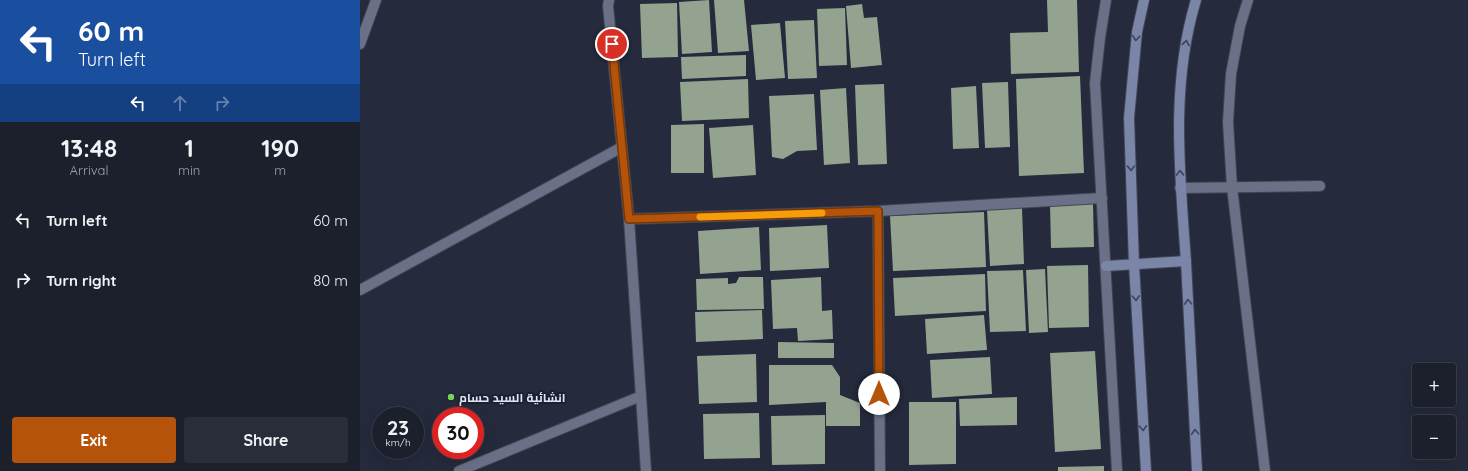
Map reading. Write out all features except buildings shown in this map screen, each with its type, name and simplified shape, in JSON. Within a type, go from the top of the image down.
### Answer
[{"type":"main road","points":[[1144,0],[1137,32],[1129,118],[1134,264],[1146,471]]},
{"type":"main road","points":[[1196,0],[1186,42],[1178,115],[1180,188],[1186,262],[1197,471]]},
{"type":"main road","points":[[1106,266],[1186,262]]},
{"type":"street","points":[[360,44],[376,0]]},
{"type":"street","points":[[609,0],[608,6],[629,219],[646,471]]},
{"type":"street","points":[[1106,0],[1095,83],[1117,471]]},
{"type":"street","points":[[1248,0],[1240,26],[1231,74],[1228,122],[1232,187],[1265,471]]},
{"type":"street","points":[[360,290],[622,147]]},
{"type":"street","points":[[1180,188],[1320,186]]},
{"type":"street","points":[[629,219],[878,211],[1102,198]]},
{"type":"street","points":[[878,211],[880,471]]},
{"type":"street","points":[[459,471],[641,396]]},
{"type":"slow traffic","points":[[700,217],[822,213]]},
{"type":"place","name":"انشائية السيد حسام","points":[[451,397]]},
{"type":"route","points":[[612,44],[629,219],[878,211],[879,394]]}]
